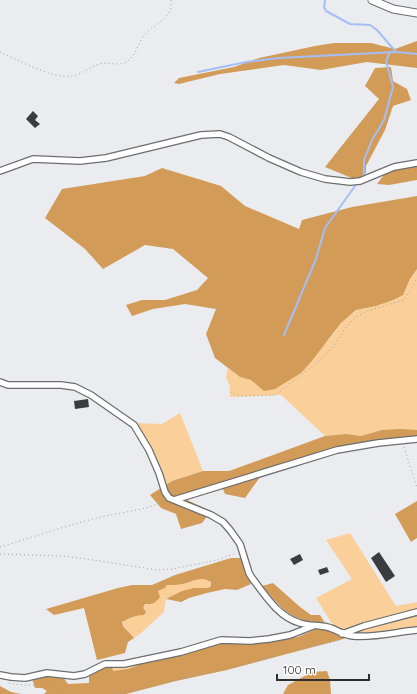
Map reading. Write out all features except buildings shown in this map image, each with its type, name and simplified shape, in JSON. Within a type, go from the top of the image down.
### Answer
[{"type":"street","points":[[372,0],[393,9],[417,13]]},
{"type":"street","points":[[0,171],[33,159],[80,161],[106,158],[201,135],[213,134],[220,134],[229,137],[269,158],[301,172],[331,180],[350,182],[360,181],[394,167],[417,163]]},
{"type":"street","points":[[0,382],[8,385],[61,385],[76,387],[134,425],[149,450],[165,492],[171,499],[199,510],[222,522],[236,537],[240,544],[252,578],[278,610],[291,620],[302,624],[330,627],[342,634],[353,636],[371,636],[417,630]]},
{"type":"street","points":[[171,499],[337,450],[378,442],[417,439]]},
{"type":"street","points":[[342,634],[364,626],[417,612]]},
{"type":"street","points":[[0,675],[25,678],[47,673],[74,676],[85,674],[105,664],[124,664],[181,652],[221,640],[250,641],[269,639],[290,635],[314,626]]},
{"type":"path","points":[[0,52],[44,71],[61,76],[72,76],[84,72],[99,64],[107,63],[121,65],[130,59],[137,46],[147,33],[164,19],[171,10],[171,0]]},
{"type":"path","points":[[230,392],[240,396],[275,396],[319,361],[333,347],[346,327],[356,317],[367,311],[404,300],[417,278]]},
{"type":"path","points":[[407,440],[404,448],[417,488]]},
{"type":"path","points":[[0,547],[76,523],[156,505],[171,499]]},
{"type":"path","points":[[0,554],[63,556],[157,570],[172,569],[218,560],[236,552],[244,555]]},
{"type":"path","points":[[116,694],[246,664],[294,650],[330,643],[353,636]]},
{"type":"path","points":[[5,682],[16,685],[43,686],[61,690],[66,694]]},
{"type":"shaded area","points":[[417,41],[417,68],[367,62],[321,70],[284,65],[220,74],[179,84],[174,83],[179,78],[234,67],[259,58],[315,46],[334,43],[371,43],[395,49]]},
{"type":"shaded area","points":[[391,67],[393,81],[407,89],[411,100],[393,106],[385,130],[366,166],[366,173],[360,178],[354,179],[325,167],[379,99],[365,86],[375,68]]},
{"type":"shaded area","points":[[417,165],[417,180],[389,185],[377,184],[386,172]]},
{"type":"shaded area","points":[[162,168],[221,186],[245,206],[299,229],[302,220],[352,207],[417,196],[417,269],[410,279],[403,295],[376,306],[356,310],[341,323],[301,373],[275,389],[264,391],[251,380],[240,377],[215,358],[206,334],[216,309],[185,304],[153,309],[132,316],[126,305],[142,300],[165,300],[197,290],[208,278],[173,249],[145,245],[103,269],[85,249],[45,218],[62,189],[145,176]]},
{"type":"shaded area","points":[[417,269],[417,430],[382,430],[361,436],[346,434],[325,436],[281,395],[230,397],[230,386],[226,377],[228,368],[240,377],[251,380],[264,391],[329,340],[341,323],[357,310],[376,306],[403,295],[410,279]]},
{"type":"shaded area","points":[[180,413],[203,471],[172,481],[165,485],[135,423],[162,424]]},
{"type":"shaded area","points":[[382,430],[417,430],[417,441],[379,445],[331,455],[260,477],[245,498],[225,494],[222,487],[185,499],[211,511],[202,523],[181,529],[176,514],[161,508],[150,495],[172,481],[203,471],[229,471],[325,436],[346,434],[361,436]]},
{"type":"shaded area","points":[[417,501],[417,538],[411,542],[395,514]]},
{"type":"shaded area","points":[[350,533],[396,606],[417,602],[417,611],[341,631],[334,627],[316,598],[352,579],[326,540]]},
{"type":"shaded area","points":[[231,558],[242,558],[245,571],[251,584],[237,590],[225,589],[189,598],[181,602],[166,599],[182,591],[194,588],[208,588],[211,586],[211,582],[202,579],[181,584],[167,585],[165,588],[158,591],[160,597],[157,601],[152,604],[145,604],[143,608],[146,612],[144,615],[133,617],[122,622],[123,626],[134,638],[128,642],[125,653],[97,660],[84,608],[54,615],[46,609],[118,588],[132,585],[152,585],[175,575]]},
{"type":"shaded area","points":[[194,579],[205,579],[211,582],[211,586],[208,588],[188,590],[166,599],[164,612],[134,638],[122,624],[124,620],[140,614],[143,606],[148,604],[159,594],[158,591],[167,585],[186,583]]},
{"type":"shaded area","points":[[273,583],[311,615],[320,615],[325,623],[304,620],[282,608],[262,586]]},
{"type":"shaded area","points":[[417,613],[417,629],[360,634],[352,634],[351,632]]},
{"type":"shaded area","points":[[318,628],[327,629],[347,638],[227,670],[126,694],[44,694],[47,691],[42,688],[35,688],[32,678],[47,675],[62,676],[68,684],[89,683],[89,675],[102,665],[112,665],[113,671],[128,669],[156,658],[166,658],[186,654],[213,643],[257,642],[298,637]]},
{"type":"shaded area","points":[[156,658],[128,669],[113,671],[112,665]]},
{"type":"shaded area","points":[[327,671],[330,680],[331,694],[283,694],[288,685],[312,672]]},
{"type":"shaded area","points":[[0,686],[11,692],[21,694],[0,694]]},
{"type":"waterway","points":[[325,0],[324,7],[326,11],[350,24],[370,25],[377,30],[396,52]]},
{"type":"waterway","points":[[363,176],[364,160],[372,140],[384,120],[393,87],[386,61],[390,52]]},
{"type":"waterway","points":[[198,72],[246,62],[279,58],[396,52],[417,54]]},
{"type":"waterway","points":[[284,335],[316,259],[325,228],[355,186]]}]
